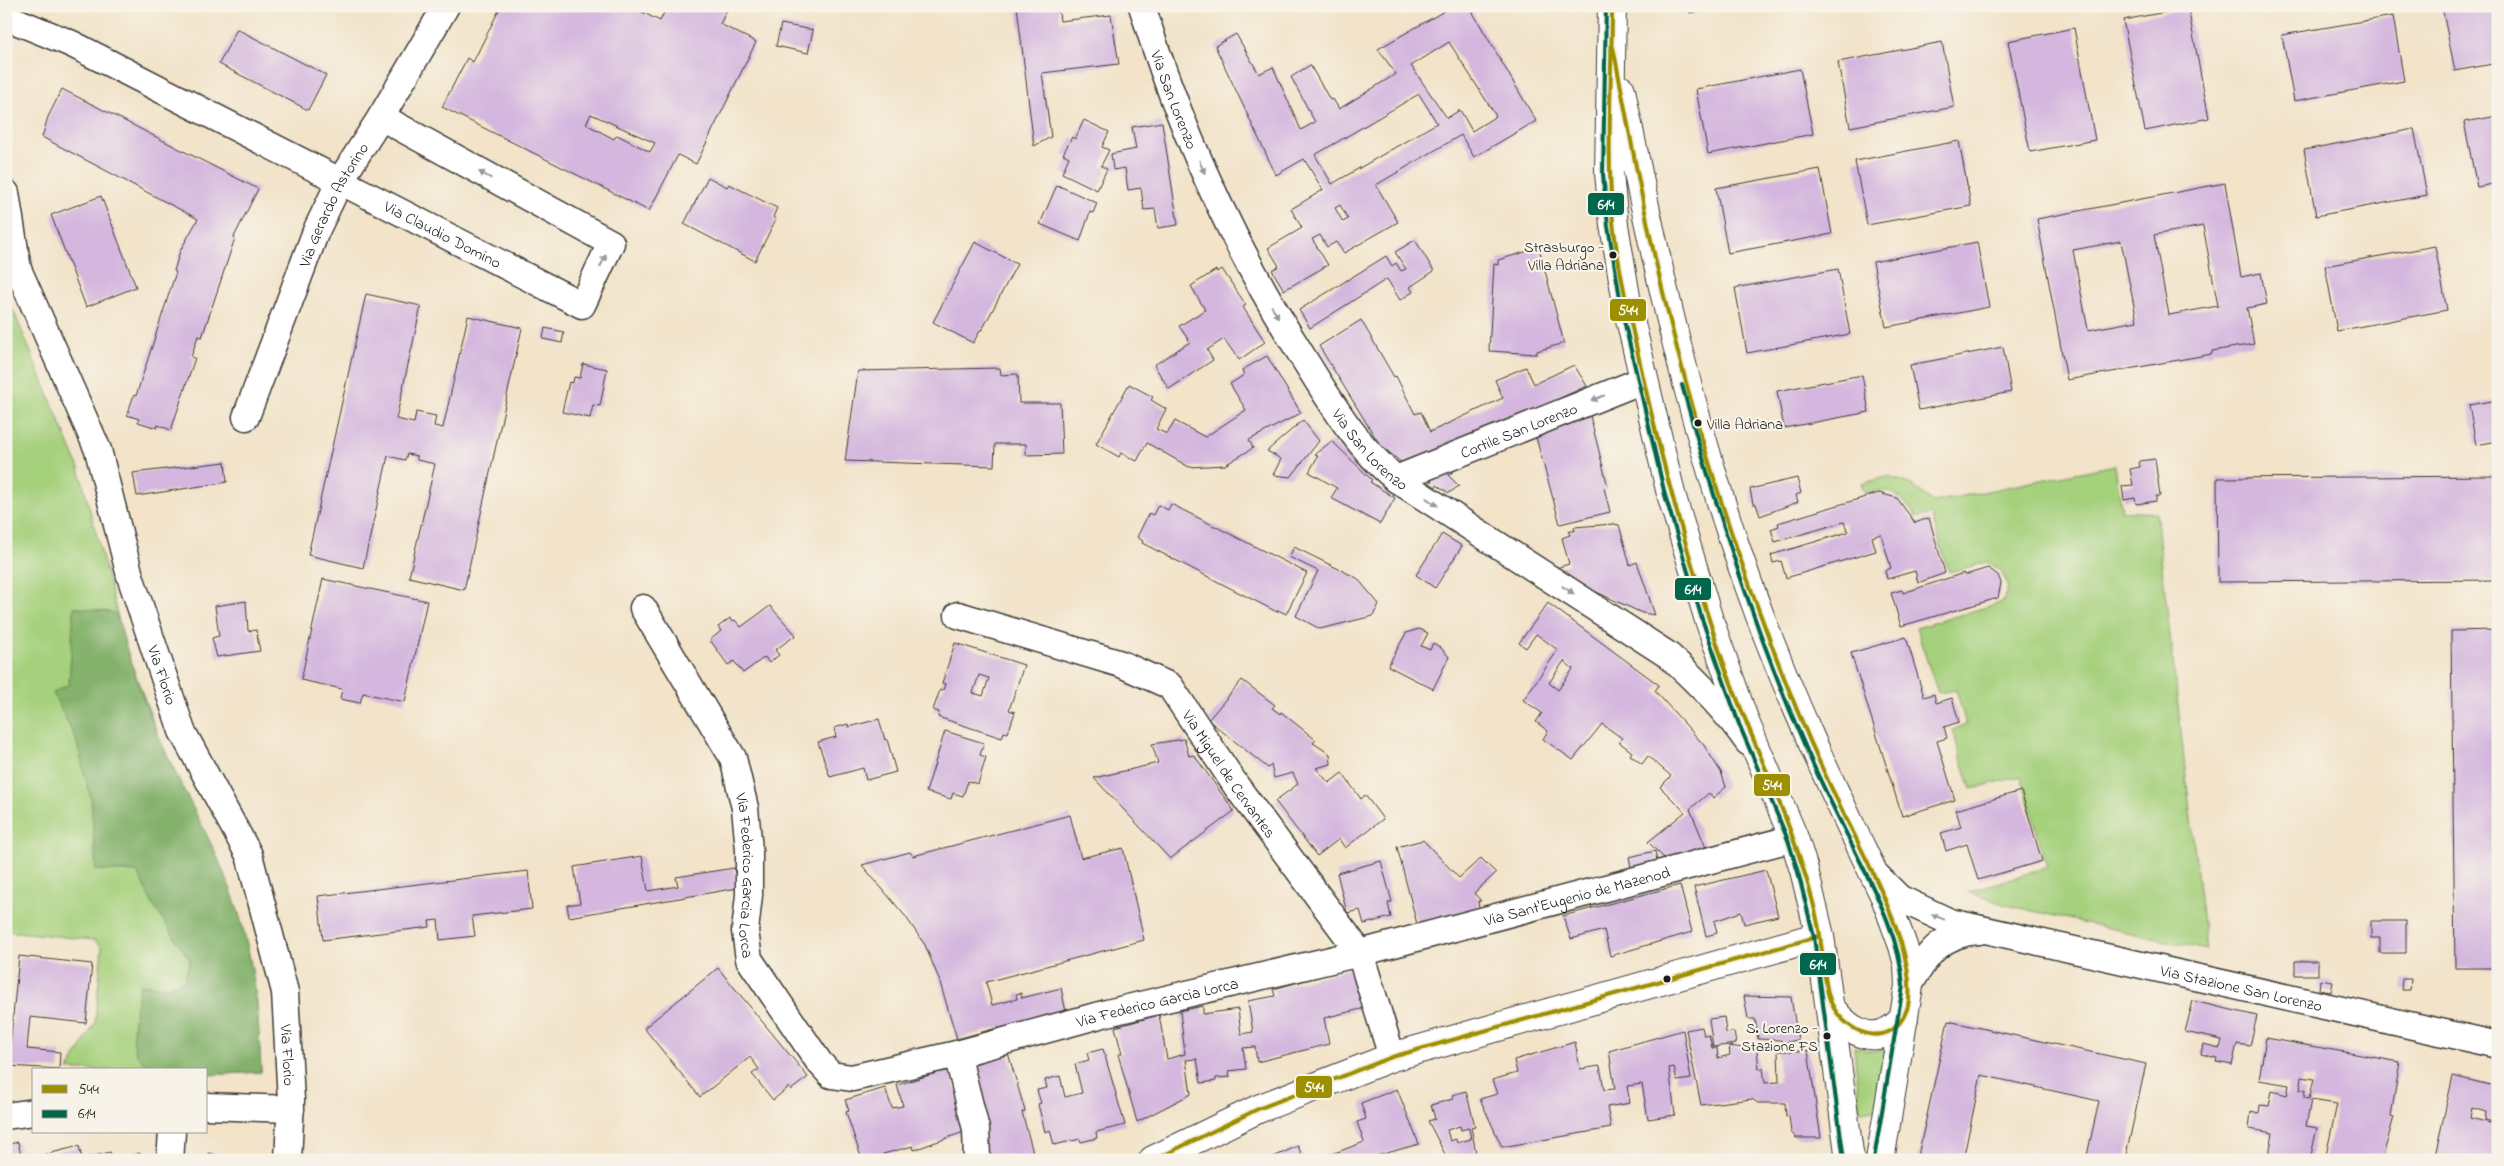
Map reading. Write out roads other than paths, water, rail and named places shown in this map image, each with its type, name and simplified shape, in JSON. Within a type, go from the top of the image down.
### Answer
[{"type":"street","name":"Via Gerardo Astorino","points":[[246,417],[316,230],[340,181],[381,117],[446,6]]},
{"type":"street","name":"Via San Lorenzo","points":[[1142,6],[1188,134],[1243,256],[1282,324],[1346,424],[1376,463],[1396,479],[1668,655],[1709,692],[1733,720],[1761,760]]},
{"type":"street","points":[[1612,6],[1610,174],[1614,225],[1643,380],[1671,494],[1725,669],[1794,838],[1820,936],[1850,1160]]},
{"type":"street","name":"Via Claudio Domino","points":[[6,17],[72,44],[582,305],[611,244],[381,117]]},
{"type":"street","points":[[1613,47],[1656,262],[1714,479],[1747,582],[1811,743],[1873,871],[1901,938],[1908,964],[1909,986],[1880,1160]]},
{"type":"street","name":"Via Florio","points":[[6,193],[18,269],[98,450],[130,576],[182,731],[249,855],[286,992],[291,1105],[288,1160]]},
{"type":"street","points":[[1630,315],[1632,305],[1638,298],[1645,296],[1661,298],[1668,306]]},
{"type":"street","name":"Cortile San Lorenzo","points":[[1396,479],[1643,380]]},
{"type":"street","name":"Via Federico Garcia Lorca","points":[[643,608],[733,758],[745,808],[749,850],[749,895],[745,931],[749,959],[814,1054],[831,1075],[852,1078],[957,1054],[1107,1013],[1360,954]]},
{"type":"street","name":"Via Miguel de Cervantes","points":[[958,614],[1121,664],[1170,686],[1237,787],[1360,954],[1392,1057]]},
{"type":"street","name":"Via Sant'Eugenio de Mazenod","points":[[1360,954],[1794,838]]},
{"type":"street","name":"Via Stazione San Lorenzo","points":[[1873,871],[1899,898],[1950,922],[2498,1045]]},
{"type":"street","name":"Via Stazione San Lorenzo","points":[[1909,986],[1927,956],[1947,939],[1961,932],[1985,931]]},
{"type":"street","points":[[1153,1160],[1258,1108],[1392,1057],[1820,936]]},
{"type":"street","points":[[1830,1007],[1843,1024],[1856,1031],[1872,1035],[1889,1033],[1904,1018]]},
{"type":"street","points":[[957,1054],[976,1129],[977,1160]]},
{"type":"street","points":[[208,1106],[291,1105]]},
{"type":"street","points":[[6,1116],[32,1112]]},
{"type":"street","points":[[170,1160],[172,1134]]},
{"type":"place","name":"Strasburgo - Villa Adriana","points":[[1613,255]]},
{"type":"place","name":"Villa Adriana","points":[[1698,423]]},
{"type":"place","name":"S. Lorenzo - Stazione FS","points":[[1827,1036]]}]
